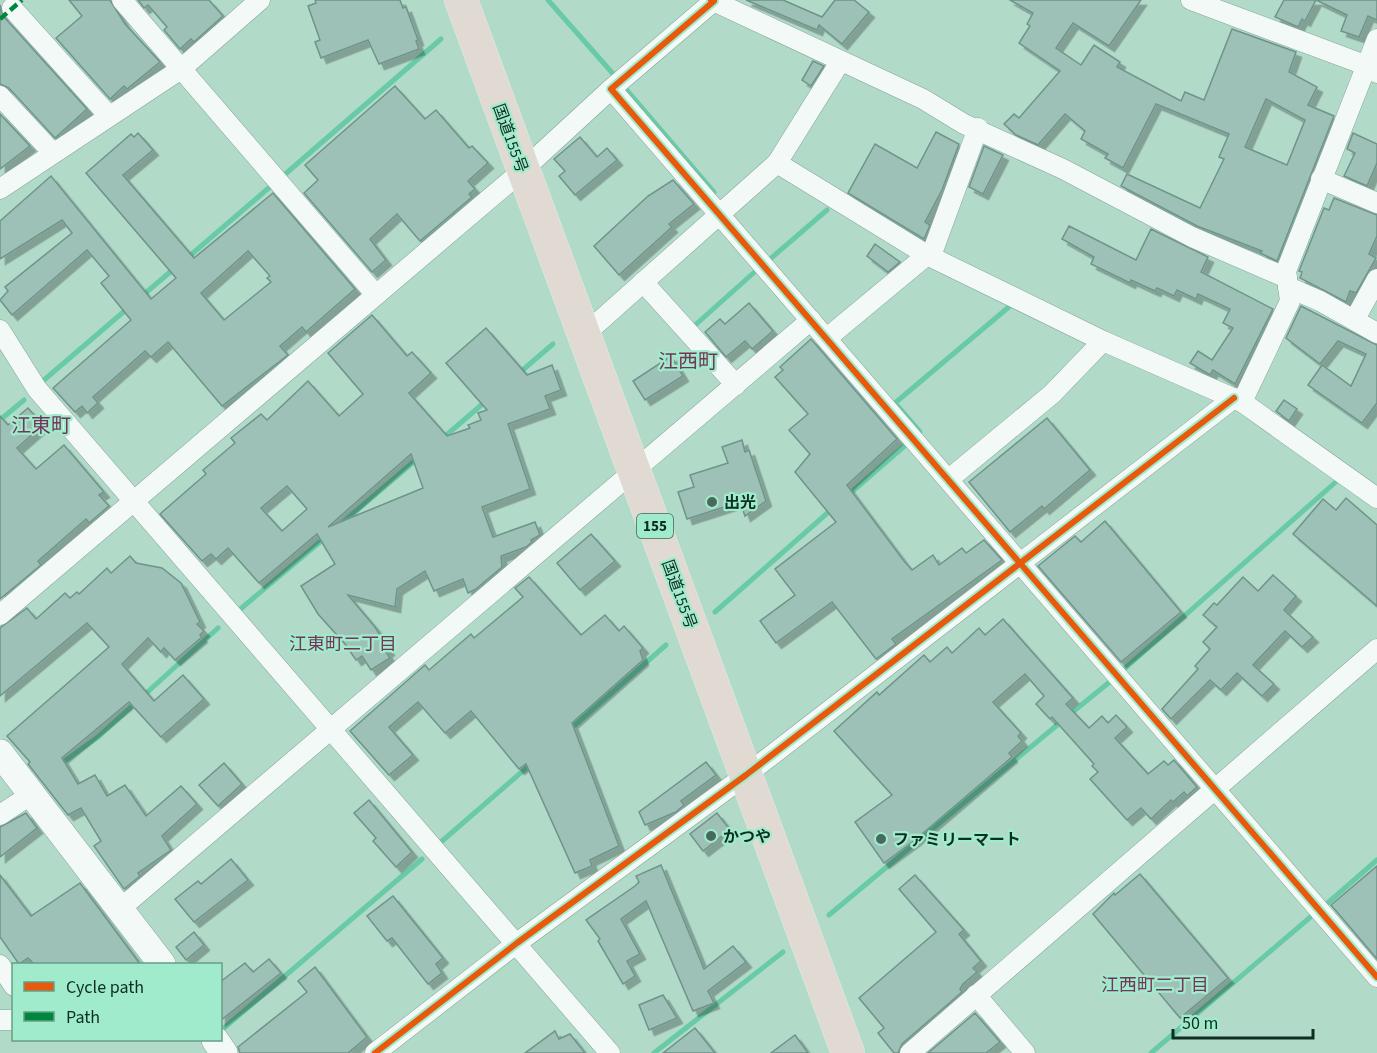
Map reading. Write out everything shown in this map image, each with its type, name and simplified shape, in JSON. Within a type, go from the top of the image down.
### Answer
[{"type":"highway","name":"国道155号","points":[[461,0],[848,1053]]},
{"type":"street","points":[[122,0],[376,295]]},
{"type":"street","points":[[0,189],[181,69],[260,0]]},
{"type":"street","points":[[1191,0],[1371,69]]},
{"type":"street","points":[[0,615],[523,170],[712,1],[924,99],[964,124],[978,128],[1191,237],[1287,283],[1377,333]]},
{"type":"street","points":[[12,8],[109,116]]},
{"type":"street","points":[[375,1053],[517,943],[746,775],[1021,563],[1238,400],[1290,301],[1286,271],[1321,179],[1371,69],[1377,39]]},
{"type":"street","points":[[584,335],[718,213],[777,163],[840,62]]},
{"type":"street","points":[[611,89],[1377,977]]},
{"type":"street","points":[[0,96],[53,153]]},
{"type":"street","points":[[826,338],[929,256],[978,128]]},
{"type":"street","points":[[777,163],[929,256],[1103,341],[1238,400],[1377,498]]},
{"type":"street","points":[[1321,179],[1377,203]]},
{"type":"street","points":[[1355,319],[1377,279]]},
{"type":"street","points":[[643,282],[735,385]]},
{"type":"street","points":[[121,908],[811,320]]},
{"type":"street","points":[[0,330],[37,389],[610,1053]]},
{"type":"street","points":[[949,479],[1052,394],[1103,341]]},
{"type":"street","points":[[910,1053],[1377,649]]},
{"type":"street","points":[[0,753],[161,963]]},
{"type":"street","points":[[0,815],[32,794]]},
{"type":"street","points":[[0,965],[12,983]]},
{"type":"street","points":[[976,995],[1025,1053]]},
{"type":"building","points":[[69,0],[110,0],[125,24],[160,62],[127,89],[124,86],[110,99],[56,38],[82,16]]},
{"type":"building","points":[[138,0],[209,0],[223,16],[194,42],[191,39],[180,49],[164,30],[167,27],[148,5],[144,8]]},
{"type":"building","points":[[315,0],[400,0],[403,8],[406,7],[419,49],[379,64],[368,40],[321,58],[315,42],[320,40],[308,6],[316,3]]},
{"type":"building","points":[[746,0],[783,0],[822,17],[835,0],[854,0],[869,12],[842,44],[819,25],[817,30]]},
{"type":"building","points":[[1010,0],[1141,0],[1109,46],[1073,23],[1056,48],[1081,65],[1094,45],[1120,62],[1117,67],[1181,101],[1185,92],[1204,100],[1232,29],[1296,52],[1289,72],[1317,87],[1308,105],[1334,116],[1277,261],[1260,253],[1262,251],[1197,226],[1121,186],[1127,174],[1200,208],[1224,159],[1219,157],[1229,134],[1156,104],[1123,168],[1105,158],[1108,154],[1081,139],[1085,131],[1065,114],[1038,145],[1016,135],[1004,124],[1014,114],[1019,118],[1060,71],[1019,43],[1030,26],[1027,24],[1033,13]],"holes":[[[1266,99],[1305,120],[1287,165],[1245,147]]]},
{"type":"building","points":[[1284,0],[1316,0],[1305,21],[1302,19],[1298,27],[1275,17]]},
{"type":"building","points":[[1316,0],[1377,0],[1377,20],[1368,16],[1359,37],[1341,31],[1347,15]]},
{"type":"building","points":[[0,5],[3,16],[87,109],[55,138],[9,88],[0,84]]},
{"type":"building","points":[[813,61],[824,66],[811,86],[802,80]]},
{"type":"building","points":[[395,86],[425,119],[436,110],[469,148],[472,146],[488,163],[468,181],[475,189],[469,194],[472,197],[420,241],[397,214],[370,239],[386,260],[372,272],[304,193],[318,180],[305,165]]},
{"type":"building","points":[[0,114],[30,146],[0,169]]},
{"type":"building","points":[[936,132],[959,144],[942,190],[925,222],[930,225],[924,239],[848,193],[875,144],[917,168]]},
{"type":"building","points":[[138,133],[153,150],[123,175],[194,258],[273,193],[355,289],[306,332],[302,327],[280,346],[288,355],[222,406],[168,342],[151,357],[145,351],[93,397],[98,403],[87,413],[82,406],[75,412],[53,388],[131,320],[101,283],[109,276],[87,250],[12,315],[0,300],[8,291],[5,287],[72,233],[62,220],[0,259],[0,221],[51,176],[151,299],[176,278],[86,173],[131,134],[134,137]],"holes":[[[248,251],[270,276],[267,278],[271,282],[224,320],[201,293]]]},
{"type":"building","points":[[1353,133],[1377,144],[1377,163],[1367,186],[1344,176],[1355,153],[1347,149]]},
{"type":"building","points":[[580,137],[597,157],[607,148],[617,160],[575,195],[559,176],[565,171],[554,159]]},
{"type":"building","points":[[984,146],[1003,155],[983,194],[969,187]]},
{"type":"building","points":[[673,180],[694,204],[669,224],[672,227],[619,275],[594,246],[648,196]]},
{"type":"building","points":[[1334,198],[1377,215],[1377,236],[1369,254],[1376,258],[1356,293],[1350,291],[1346,302],[1300,278],[1302,272],[1299,271],[1324,208],[1329,210]]},
{"type":"building","points":[[1069,226],[1136,260],[1151,229],[1208,257],[1201,272],[1273,309],[1235,384],[1213,370],[1210,375],[1190,363],[1198,351],[1212,360],[1233,328],[1223,323],[1230,309],[1198,294],[1196,299],[1177,290],[1174,296],[1157,288],[1155,291],[1131,280],[1130,283],[1091,264],[1094,257],[1062,239]]},
{"type":"building","points":[[875,244],[900,262],[888,272],[867,256]]},
{"type":"building","points":[[749,303],[773,331],[752,349],[745,341],[726,357],[705,332],[720,319],[725,324]]},
{"type":"building","points":[[1301,306],[1377,345],[1377,403],[1362,423],[1308,385],[1322,365],[1351,386],[1366,354],[1338,341],[1320,364],[1286,338]]},
{"type":"building","points":[[372,315],[407,356],[412,352],[431,373],[409,393],[447,436],[470,428],[468,425],[481,420],[478,413],[487,410],[446,363],[486,328],[527,375],[552,365],[561,390],[545,396],[550,409],[508,424],[530,489],[482,507],[493,537],[535,522],[540,535],[531,540],[532,542],[526,547],[501,556],[502,567],[468,593],[463,579],[434,591],[425,571],[397,589],[395,607],[348,595],[375,627],[389,650],[386,652],[390,658],[371,670],[362,656],[356,660],[318,614],[301,586],[335,564],[317,534],[259,583],[228,548],[216,559],[211,554],[202,561],[160,514],[206,474],[203,470],[235,443],[231,438],[261,414],[267,420],[308,381],[339,416],[363,394],[328,353]],"holes":[[[411,454],[423,488],[328,527]],[[287,486],[307,509],[282,531],[261,508]]]},
{"type":"building","points":[[811,339],[897,439],[847,485],[904,561],[912,570],[933,555],[939,565],[962,548],[966,553],[984,540],[1002,560],[892,639],[896,644],[876,659],[832,602],[776,643],[760,621],[795,595],[775,569],[836,522],[795,472],[810,454],[789,430],[808,414],[775,377],[783,370],[780,367]]},
{"type":"building","points":[[671,356],[683,376],[645,400],[633,381]]},
{"type":"building","points":[[1284,400],[1297,409],[1289,421],[1276,411]]},
{"type":"building","points":[[28,408],[43,425],[17,448],[36,469],[64,445],[104,492],[99,495],[109,506],[89,523],[86,519],[38,561],[41,565],[0,599],[0,416],[8,425]]},
{"type":"building","points":[[1047,418],[1090,470],[1044,509],[1042,506],[1010,532],[969,482]]},
{"type":"building","points":[[742,440],[745,452],[749,450],[766,501],[745,516],[740,502],[687,519],[678,492],[694,487],[690,475],[728,463],[722,447]]},
{"type":"building","points":[[1346,498],[1377,525],[1377,606],[1293,534],[1323,499],[1336,510]]},
{"type":"building","points":[[1105,521],[1181,612],[1121,662],[1038,566],[1075,536],[1081,542]]},
{"type":"building","points":[[591,534],[615,561],[580,590],[557,563]]},
{"type":"building","points":[[130,556],[136,563],[162,568],[181,583],[200,622],[197,624],[204,631],[200,635],[202,637],[175,660],[164,648],[161,652],[148,638],[122,664],[154,701],[183,675],[204,699],[161,737],[129,702],[62,758],[78,784],[95,775],[107,796],[125,785],[146,816],[181,786],[197,804],[162,836],[171,850],[138,873],[140,876],[124,889],[94,846],[101,841],[81,808],[68,815],[28,764],[30,762],[7,736],[109,647],[87,623],[0,696],[0,628],[27,608],[36,619],[65,593],[70,598],[77,592],[79,594],[107,568],[111,573]]},
{"type":"building","points":[[1273,575],[1296,596],[1284,610],[1313,637],[1302,647],[1285,631],[1253,665],[1274,684],[1262,696],[1237,673],[1221,690],[1210,680],[1171,719],[1162,709],[1198,669],[1195,666],[1210,649],[1203,642],[1217,627],[1203,615],[1214,603],[1217,605],[1243,577],[1258,591]]},
{"type":"building","points":[[529,577],[581,635],[605,615],[619,631],[624,626],[643,648],[640,651],[643,660],[572,723],[619,846],[590,860],[592,866],[575,873],[526,764],[519,769],[471,711],[445,733],[418,702],[389,727],[413,755],[389,775],[350,731],[425,665],[429,670],[471,634],[474,638],[523,597],[515,588]]},
{"type":"building","points":[[1003,619],[1073,698],[1066,704],[1089,728],[1102,716],[1108,723],[1116,715],[1127,727],[1115,738],[1148,774],[1164,761],[1168,765],[1174,760],[1197,787],[1187,796],[1184,792],[1173,802],[1171,800],[1151,819],[1141,808],[1127,820],[1090,779],[1098,772],[1092,766],[1094,764],[1052,717],[1050,719],[1036,704],[1044,696],[1025,674],[993,702],[1021,733],[1018,736],[1022,741],[1009,753],[1012,757],[915,840],[884,863],[855,822],[892,795],[834,731],[877,692],[879,695],[924,655],[930,662],[947,647],[952,653],[979,628],[985,635]]},
{"type":"building","points":[[706,762],[716,775],[681,801],[684,805],[676,812],[645,825],[639,812]]},
{"type":"building","points":[[224,763],[242,784],[218,806],[199,785]]},
{"type":"building","points":[[369,800],[412,852],[396,867],[373,841],[376,838],[354,813]]},
{"type":"building","points":[[26,813],[37,828],[0,857],[0,827]]},
{"type":"building","points":[[717,813],[730,830],[703,851],[690,834]]},
{"type":"building","points":[[231,859],[248,880],[194,922],[175,899],[198,881],[201,884]]},
{"type":"building","points":[[661,865],[704,969],[733,946],[746,962],[708,991],[714,1003],[693,1011],[646,901],[621,919],[640,954],[627,961],[635,976],[623,984],[598,941],[600,939],[586,920],[635,886],[639,882],[636,876]]},
{"type":"building","points":[[1377,866],[1377,959],[1331,905]]},
{"type":"building","points":[[1140,874],[1228,978],[1180,1018],[1093,914],[1114,893],[1115,895]]},
{"type":"building","points":[[0,875],[31,916],[80,883],[139,963],[33,963],[28,958],[18,963],[0,937]]},
{"type":"building","points":[[915,875],[964,930],[959,934],[981,961],[973,968],[977,972],[963,984],[960,989],[962,992],[902,1044],[898,1053],[894,1053],[878,1033],[884,1028],[859,998],[936,932],[899,889]]},
{"type":"building","points":[[393,896],[443,958],[436,964],[442,973],[428,984],[392,938],[387,941],[367,916]]},
{"type":"building","points":[[194,932],[204,945],[186,960],[176,947]]},
{"type":"building","points":[[269,959],[281,973],[222,1019],[222,980],[245,963],[253,972]]},
{"type":"building","points":[[315,967],[367,1037],[348,1053],[240,1053],[238,1047],[307,992],[298,981]]},
{"type":"building","points":[[663,995],[677,1018],[649,1030],[639,1005]]},
{"type":"building","points":[[975,1013],[1000,1042],[986,1053],[928,1053]]},
{"type":"building","points":[[695,1028],[715,1053],[663,1053]]},
{"type":"building","points":[[555,1031],[559,1039],[570,1034],[585,1053],[525,1053]]},
{"type":"building","points":[[795,1035],[808,1053],[771,1053]]},
{"type":"waterway","points":[[548,0],[615,76]]},
{"type":"waterway","points":[[283,176],[441,39]]},
{"type":"waterway","points":[[626,89],[714,192]]},
{"type":"waterway","points":[[186,259],[271,186]]},
{"type":"waterway","points":[[769,260],[827,210]]},
{"type":"waterway","points":[[142,296],[176,267]]},
{"type":"waterway","points":[[691,324],[693,327],[759,268]]},
{"type":"waterway","points":[[920,432],[895,403],[1010,306]]},
{"type":"waterway","points":[[44,380],[128,308]]},
{"type":"waterway","points":[[518,374],[553,344]]},
{"type":"waterway","points":[[0,420],[24,400]]},
{"type":"waterway","points":[[443,438],[486,401]]},
{"type":"waterway","points":[[847,496],[909,442]]},
{"type":"waterway","points":[[342,523],[417,459]]},
{"type":"waterway","points":[[1122,671],[1338,480]]},
{"type":"waterway","points":[[715,612],[833,508]]},
{"type":"waterway","points":[[238,611],[326,537]]},
{"type":"waterway","points":[[59,765],[98,737],[218,628]]},
{"type":"waterway","points":[[568,731],[666,645]]},
{"type":"waterway","points":[[1069,715],[1112,680]]},
{"type":"waterway","points":[[829,915],[1062,721]]},
{"type":"waterway","points":[[441,842],[532,763]]},
{"type":"waterway","points":[[224,1028],[422,859]]},
{"type":"waterway","points":[[1322,908],[1377,860]]},
{"type":"waterway","points":[[1151,1053],[1314,914]]},
{"type":"waterway","points":[[654,1053],[783,952]]},
{"type":"marked path","points":[[0,19],[22,0]]},
{"type":"cycle path","points":[[711,0],[714,1],[611,89],[1377,977]]},
{"type":"cycle path","points":[[375,1053],[517,943],[746,775],[1234,398]]},
{"type":"place","name":"出光","points":[[712,502]]},
{"type":"place","name":"かつや","points":[[711,836]]},
{"type":"place","name":"ファミリーマート","points":[[881,839]]},
{"type":"district","name":"江西町","points":[[688,361]]},
{"type":"district","name":"江東町","points":[[41,425]]},
{"type":"district","name":"江東町二丁目","points":[[343,644]]},
{"type":"district","name":"江西町二丁目","points":[[1155,985]]}]
